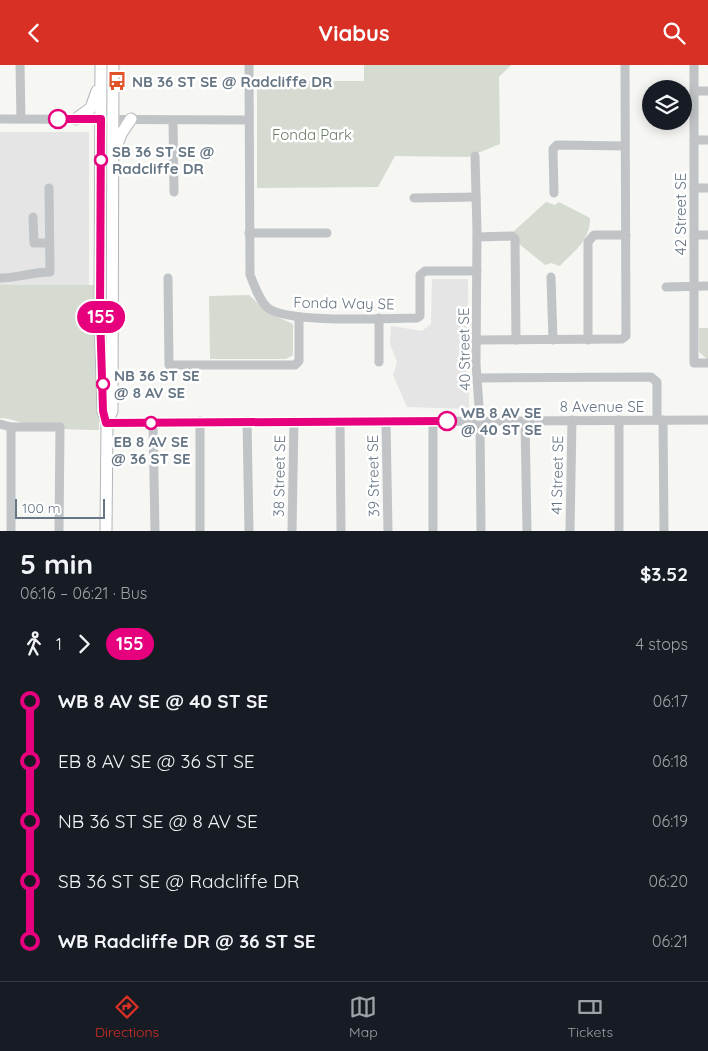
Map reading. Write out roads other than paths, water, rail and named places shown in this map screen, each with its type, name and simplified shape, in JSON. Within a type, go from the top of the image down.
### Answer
[{"type":"main road","points":[[101,65],[101,80],[112,156],[112,411],[106,423]]},
{"type":"main road","points":[[106,531],[106,423],[103,411],[100,313],[107,119],[113,65]]},
{"type":"main road","points":[[76,119],[91,108],[101,80]]},
{"type":"main road","points":[[112,156],[121,134],[131,119]]},
{"type":"street","points":[[20,65],[21,119]]},
{"type":"street","name":"Fonda Way SE","points":[[249,65],[250,275],[262,303],[277,314],[299,317],[417,318],[420,316],[420,275],[425,271],[477,271]]},
{"type":"street","points":[[476,340],[588,340],[622,339],[626,337],[625,65]]},
{"type":"street","name":"42 Street SE","points":[[694,65],[694,363],[708,363]]},
{"type":"street","points":[[694,91],[708,91]]},
{"type":"street","points":[[0,119],[249,121]]},
{"type":"street","points":[[173,121],[174,192]]},
{"type":"street","points":[[694,140],[708,140]]},
{"type":"street","points":[[554,193],[553,149],[557,145],[625,146]]},
{"type":"street","name":"40 Street SE","points":[[475,155],[477,237],[476,340],[480,421],[481,531]]},
{"type":"street","points":[[694,188],[708,188]]},
{"type":"street","points":[[0,278],[15,278],[32,272],[50,272],[49,189]]},
{"type":"street","points":[[414,198],[476,197]]},
{"type":"street","points":[[33,217],[34,243],[49,243]]},
{"type":"street","points":[[249,233],[327,233]]},
{"type":"street","points":[[588,340],[588,242],[594,235],[626,235]]},
{"type":"street","points":[[694,235],[708,235]]},
{"type":"street","points":[[477,237],[512,236],[515,239],[516,340]]},
{"type":"street","points":[[551,277],[553,340]]},
{"type":"street","points":[[168,278],[169,365],[295,365],[299,361],[299,317]]},
{"type":"street","points":[[666,287],[708,287]]},
{"type":"street","points":[[379,318],[379,363]]},
{"type":"street","points":[[477,378],[651,377],[657,382],[664,531]]},
{"type":"street","name":"41 Street SE","points":[[570,531],[572,420]]},
{"type":"street","points":[[619,420],[619,531]]},
{"type":"street","name":"8 Avenue SE","points":[[106,423],[200,421],[708,420]]},
{"type":"street","points":[[200,421],[200,531]]},
{"type":"street","points":[[247,421],[248,531]]},
{"type":"street","name":"38 Street SE","points":[[292,531],[294,421]]},
{"type":"street","points":[[340,421],[341,531]]},
{"type":"street","name":"39 Street SE","points":[[386,421],[388,531]]},
{"type":"street","points":[[433,421],[433,531]]},
{"type":"street","points":[[525,421],[527,531]]},
{"type":"street","points":[[153,423],[155,531]]},
{"type":"street","points":[[0,424],[11,427],[60,427],[59,531]]},
{"type":"street","points":[[11,427],[11,531]]},
{"type":"place","name":"NB 36 ST SE @ Radcliffe DR","points":[[117,81]]},
{"type":"place","name":"SB 36 ST SE @ Radcliffe DR","points":[[101,160]]},
{"type":"place","name":"NB 36 ST SE @ 8 AV SE","points":[[103,384]]},
{"type":"place","name":"WB 8 AV SE @ 40 ST SE","points":[[447,421]]},
{"type":"place","name":"EB 8 AV SE @ 36 ST SE","points":[[151,423]]},
{"type":"park label","name":"Fonda Park","points":[[312,134]]}]
